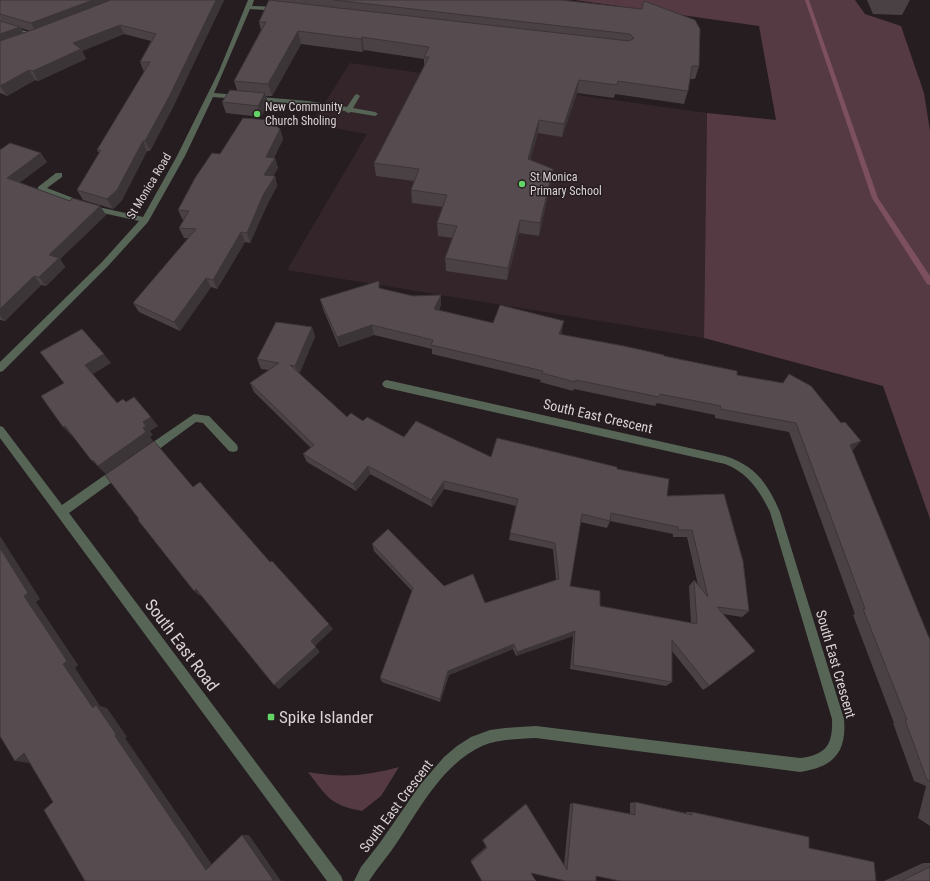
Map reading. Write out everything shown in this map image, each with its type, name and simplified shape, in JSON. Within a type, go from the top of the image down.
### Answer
[{"type":"street","points":[[249,4],[287,10]]},
{"type":"street","name":"St Monica Road","points":[[0,368],[128,240],[145,220],[181,156],[222,71],[249,4]]},
{"type":"street","points":[[0,26],[38,36]]},
{"type":"street","points":[[25,41],[45,33]]},
{"type":"street","points":[[210,95],[308,103],[348,111],[375,114]]},
{"type":"street","points":[[348,111],[357,96]]},
{"type":"street","points":[[59,175],[41,189],[92,208],[145,220]]},
{"type":"street","name":"South East Crescent","points":[[361,881],[411,807],[430,782],[460,753],[476,742],[494,736],[536,732],[800,765],[811,764],[822,760],[830,754],[835,747],[840,731],[838,719],[775,512],[764,489],[743,467],[725,460],[387,384]]},
{"type":"street","points":[[137,458],[194,418],[206,418],[233,448]]},
{"type":"street","name":"South East Road","points":[[0,430],[336,881]]},
{"type":"street","points":[[62,512],[125,467]]},
{"type":"shaded area","points":[[575,0],[855,0],[865,14],[901,26],[924,93],[930,131],[930,519],[883,386],[704,338],[707,113],[776,120],[759,26]]},
{"type":"shaded area","name":"St Monica Primary School","points":[[350,63],[707,113],[704,338],[287,270],[367,134],[311,124]]},
{"type":"shaded area","points":[[399,767],[381,796],[362,811],[343,806],[330,799],[308,772],[332,775],[354,775]]},
{"type":"building","points":[[0,0],[93,0],[31,23],[0,14]]},
{"type":"building","points":[[111,0],[216,0],[169,97],[145,141],[143,141],[117,190],[107,199],[77,190],[101,150],[97,150],[150,62],[140,62],[156,34],[120,25],[73,43],[81,49],[33,71],[29,70],[0,86],[0,41]]},
{"type":"building","points":[[269,0],[629,41],[634,38],[630,34],[334,0],[561,0],[642,9],[644,1],[695,20],[700,29],[699,66],[692,66],[688,91],[618,81],[617,85],[579,80],[564,124],[539,120],[528,159],[553,169],[540,223],[520,220],[508,268],[445,258],[457,226],[437,223],[447,195],[411,190],[419,169],[374,163],[429,57],[424,57],[429,47],[362,37],[361,39],[298,31],[268,84],[234,81],[266,22],[259,22]]},
{"type":"building","points":[[0,21],[20,27],[0,34]]},
{"type":"building","points":[[230,90],[265,93],[258,106],[222,102]]},
{"type":"building","points":[[243,118],[269,120],[280,129],[266,157],[275,158],[264,175],[275,176],[263,195],[247,233],[241,232],[213,280],[206,278],[174,322],[133,303],[196,229],[179,228],[189,211],[178,210],[195,178],[212,153],[220,154]]},
{"type":"building","points":[[10,143],[41,153],[7,178],[70,201],[72,198],[100,206],[49,255],[59,258],[39,277],[34,276],[0,309],[0,150]]},
{"type":"building","points":[[379,281],[379,288],[413,296],[441,295],[434,309],[493,323],[500,305],[564,321],[559,334],[624,346],[737,371],[737,375],[783,383],[789,374],[811,386],[841,423],[845,422],[861,441],[850,445],[930,640],[930,781],[927,780],[905,720],[907,720],[863,609],[865,609],[796,423],[720,409],[721,406],[660,394],[659,397],[576,380],[575,382],[542,373],[543,371],[431,345],[433,340],[372,325],[337,337],[320,299]]},
{"type":"building","points":[[276,322],[312,327],[295,366],[290,365],[347,417],[351,413],[363,421],[367,417],[404,437],[416,421],[491,457],[497,438],[617,467],[617,469],[669,479],[667,496],[724,494],[743,561],[749,611],[717,607],[755,651],[709,686],[672,640],[672,682],[573,665],[575,631],[517,652],[514,644],[448,671],[440,699],[380,678],[413,588],[372,544],[388,529],[444,586],[473,574],[485,603],[559,579],[555,543],[510,533],[518,499],[444,481],[431,500],[368,466],[353,484],[303,454],[314,445],[250,383],[279,363],[257,359]],"holes":[[[611,513],[678,527],[678,530],[692,530],[708,597],[694,580],[697,624],[600,606],[600,591],[570,586],[582,514],[610,521]]]},
{"type":"building","points":[[82,329],[104,354],[85,365],[117,403],[123,399],[126,402],[134,397],[151,417],[143,422],[146,426],[143,428],[146,432],[98,466],[93,460],[92,461],[65,426],[63,427],[41,396],[64,383],[40,352]]},
{"type":"building","points":[[154,441],[193,487],[200,482],[270,562],[272,561],[329,624],[311,641],[316,647],[274,685],[196,589],[194,591],[138,520],[139,519],[105,475]]},
{"type":"building","points":[[0,548],[28,593],[24,596],[67,661],[63,664],[93,708],[96,705],[116,734],[115,736],[206,870],[242,835],[274,881],[85,881],[44,810],[53,802],[24,753],[15,761],[0,736]]},
{"type":"building","points":[[635,802],[692,815],[692,812],[809,837],[809,848],[874,862],[876,881],[620,881],[596,876],[596,881],[566,881],[531,873],[536,881],[482,881],[471,862],[487,848],[483,840],[526,804],[567,870],[573,803],[635,815]]},
{"type":"building","points":[[930,867],[930,881],[901,881]]},
{"type":"waterway","points":[[807,0],[875,198],[930,282]]},
{"type":"place","name":"New Community Church Sholing","points":[[257,114]]},
{"type":"place","name":"St Monica Primary School","points":[[522,184]]},
{"type":"place","name":"Spike Islander","points":[[271,717]]}]
